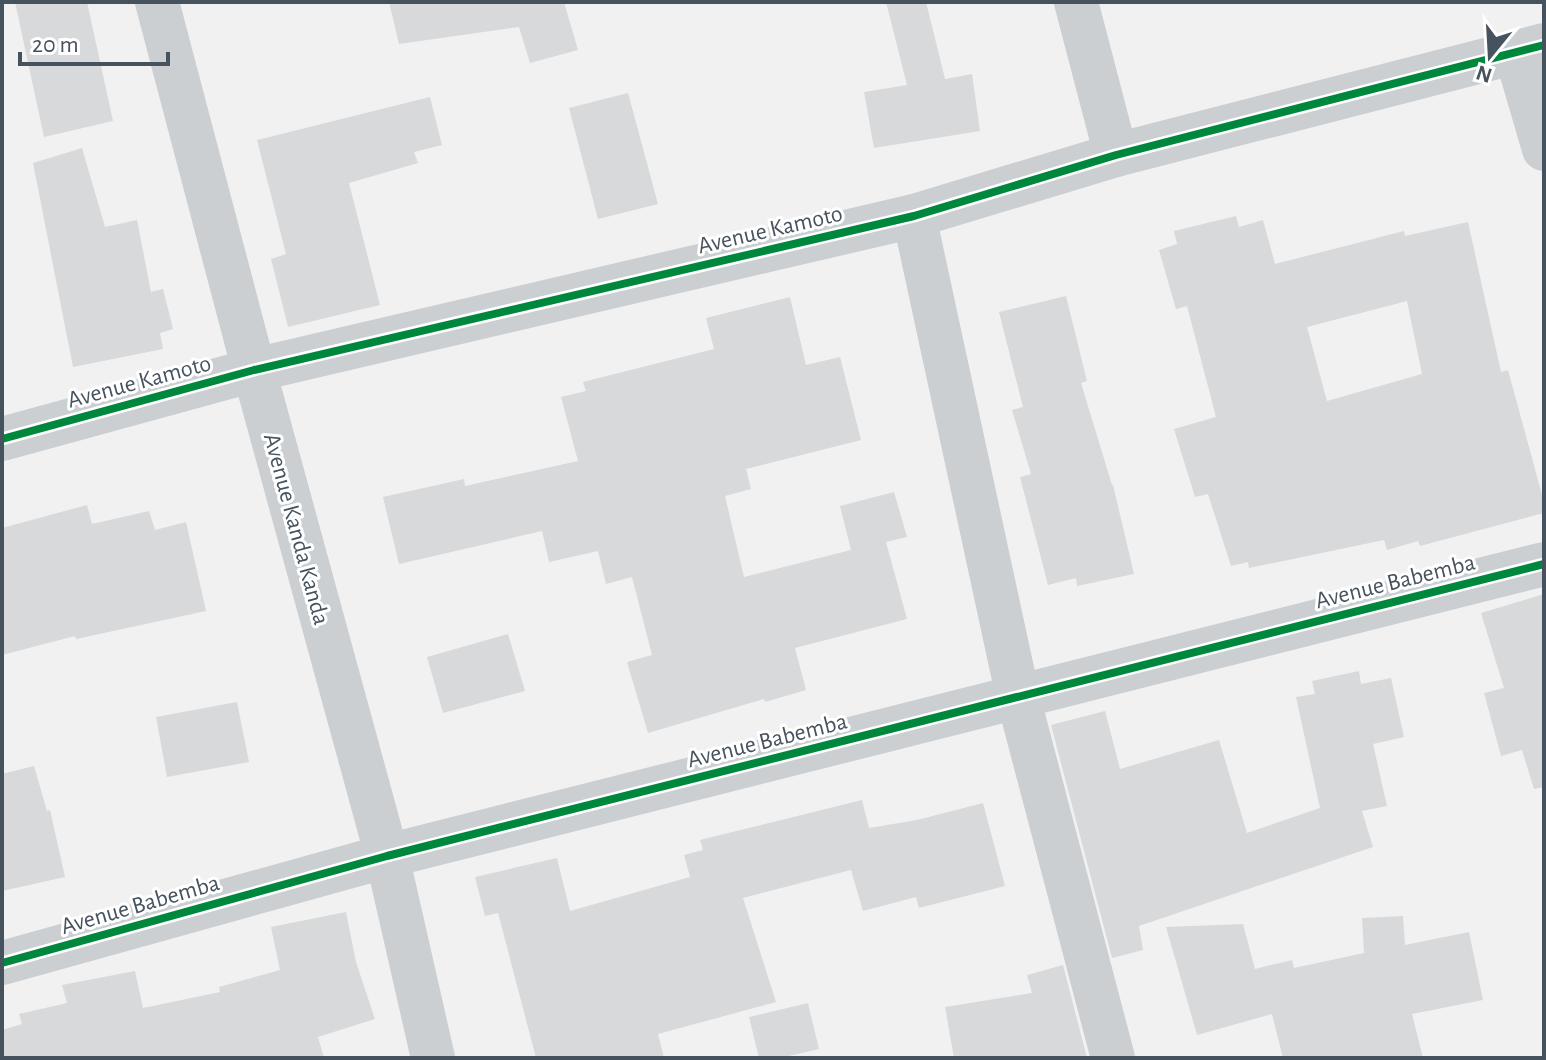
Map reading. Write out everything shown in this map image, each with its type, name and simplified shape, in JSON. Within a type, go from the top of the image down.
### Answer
[{"type":"street","name":"Avenue Kanda Kanda","points":[[157,2],[387,856],[433,1058]]},
{"type":"street","points":[[1076,2],[1116,155]]},
{"type":"street","name":"Avenue Kamoto","points":[[2,439],[254,370],[914,216],[1116,155],[1530,49]]},
{"type":"street","points":[[1530,49],[1544,149]]},
{"type":"street","points":[[914,216],[1018,697],[1113,1058]]},
{"type":"street","name":"Avenue Babemba","points":[[2,963],[387,856],[1544,564]]},
{"type":"building","points":[[15,2],[87,2],[113,121],[44,137]]},
{"type":"building","points":[[389,2],[564,2],[578,50],[530,63],[519,27],[399,44]]},
{"type":"building","points":[[886,2],[926,2],[945,79],[972,74],[980,131],[874,148],[864,92],[907,85]]},
{"type":"building","points":[[628,93],[658,204],[598,219],[569,108]]},
{"type":"building","points":[[430,97],[442,145],[414,152],[418,163],[349,183],[380,305],[288,327],[271,259],[286,254],[257,140]]},
{"type":"building","points":[[82,148],[105,227],[137,220],[151,292],[163,289],[173,329],[160,333],[163,349],[73,367],[33,163]]},
{"type":"building","points":[[1236,216],[1239,227],[1263,220],[1275,264],[1404,231],[1405,236],[1468,222],[1501,372],[1508,370],[1544,502],[1544,513],[1420,546],[1418,541],[1387,550],[1384,540],[1249,568],[1248,562],[1231,566],[1208,494],[1195,497],[1174,429],[1216,417],[1187,306],[1176,309],[1159,250],[1177,244],[1174,231]],"holes":[[[1407,301],[1422,374],[1327,401],[1307,327]]]},
{"type":"building","points":[[1066,296],[1087,381],[1081,383],[1113,485],[1134,574],[1077,586],[1076,578],[1048,585],[1020,477],[1031,474],[1012,410],[1023,407],[999,312]]},
{"type":"building","points":[[790,297],[806,365],[840,357],[861,440],[746,469],[751,489],[725,496],[744,577],[851,550],[840,506],[894,492],[907,537],[886,542],[907,619],[795,648],[806,690],[648,733],[627,662],[652,655],[632,577],[606,584],[598,551],[549,562],[542,531],[399,564],[383,497],[464,479],[465,486],[578,461],[561,397],[586,391],[583,382],[714,349],[706,318]]},
{"type":"building","points":[[87,505],[92,524],[149,511],[155,530],[186,522],[206,611],[76,639],[75,636],[2,655],[2,528]]},
{"type":"building","points":[[1544,594],[1544,787],[1534,789],[1522,750],[1501,756],[1484,693],[1504,688],[1481,613]]},
{"type":"building","points":[[508,634],[525,691],[443,713],[427,657]]},
{"type":"building","points":[[1359,671],[1361,684],[1391,678],[1404,737],[1373,744],[1387,806],[1362,811],[1373,847],[1139,926],[1143,950],[1112,958],[1051,725],[1105,711],[1120,769],[1219,740],[1247,833],[1320,808],[1296,697],[1315,694],[1312,681]]},
{"type":"building","points":[[237,702],[249,762],[167,777],[156,717]]},
{"type":"building","points":[[34,766],[47,811],[50,810],[65,877],[2,891],[2,774]]},
{"type":"building","points":[[862,800],[869,828],[917,820],[983,803],[1005,886],[919,908],[916,897],[863,911],[851,870],[743,898],[776,1002],[658,1034],[664,1058],[536,1058],[498,913],[485,916],[475,877],[557,858],[570,911],[690,877],[684,855],[703,850],[700,840]]},
{"type":"building","points":[[346,912],[356,962],[375,1019],[318,1037],[324,1058],[2,1058],[2,1030],[22,1024],[19,1014],[67,1003],[62,985],[135,971],[143,1008],[220,992],[219,987],[280,970],[271,927]]},
{"type":"building","points":[[1403,916],[1405,945],[1469,932],[1483,1000],[1412,1014],[1423,1058],[1283,1058],[1272,1014],[1197,1035],[1166,927],[1243,924],[1255,969],[1292,960],[1294,968],[1364,953],[1362,918]]},
{"type":"building","points":[[1063,965],[1087,1058],[954,1058],[945,1007],[1032,993],[1027,975]]},
{"type":"building","points":[[808,1003],[819,1049],[780,1058],[759,1058],[749,1017]]},
{"type":"cycle path","points":[[2,439],[254,370],[914,216],[1116,155],[1544,45]]},
{"type":"cycle path","points":[[2,963],[387,856],[1544,564]]}]
